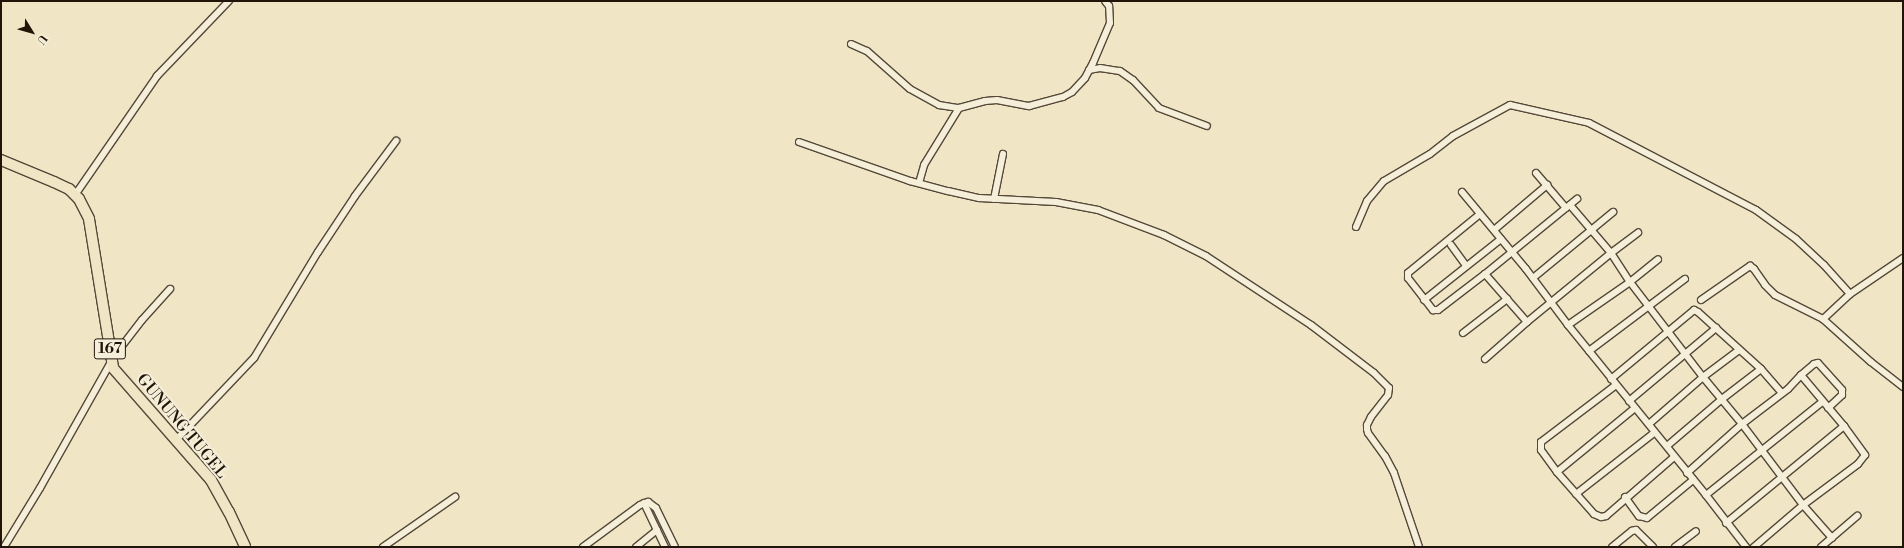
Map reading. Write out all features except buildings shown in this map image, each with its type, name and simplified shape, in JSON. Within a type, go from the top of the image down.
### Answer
[{"type":"main road","name":"GUNUNG TUGEL","points":[[1,160],[54,182],[75,195],[85,208],[89,219],[110,345],[111,362],[118,374],[177,439],[211,480],[229,512],[242,546]]},
{"type":"street","points":[[75,195],[157,76],[229,1]]},
{"type":"street","points":[[851,44],[860,46],[910,89],[939,105],[959,108],[985,101],[998,100],[1029,106],[1063,97],[1078,86],[1089,70],[1110,23],[1109,6],[1105,1]]},
{"type":"street","points":[[1089,70],[1100,68],[1120,71],[1134,80],[1159,108],[1207,126]]},
{"type":"street","points":[[1356,227],[1368,201],[1384,181],[1430,154],[1453,136],[1510,105],[1589,123],[1756,210],[1796,239],[1824,265],[1850,294]]},
{"type":"street","points":[[919,183],[924,165],[959,108]]},
{"type":"street","points":[[177,439],[254,358],[318,252],[355,196],[396,141]]},
{"type":"street","points":[[799,142],[919,183],[963,195],[994,199],[1056,202],[1098,210],[1164,235],[1206,256],[1310,325],[1374,372],[1389,388],[1390,392],[1367,425],[1368,433],[1385,456],[1394,474],[1419,547]]},
{"type":"street","points":[[994,199],[1003,154]]},
{"type":"street","points":[[1536,173],[1591,229],[1611,253],[1647,306],[1668,330],[1742,424],[1760,450],[1803,505],[1832,538]]},
{"type":"street","points":[[1494,230],[1547,185]]},
{"type":"street","points":[[1462,192],[1513,253],[1568,325],[1667,446],[1674,457],[1706,495],[1726,523],[1746,547]]},
{"type":"street","points":[[1480,214],[1408,273],[1408,278],[1433,310],[1438,310],[1513,253],[1577,199]]},
{"type":"street","points":[[1533,278],[1613,212]]},
{"type":"street","points":[[1485,359],[1551,302],[1611,253],[1638,234]]},
{"type":"street","points":[[1424,300],[1501,239]]},
{"type":"street","points":[[1451,245],[1466,266]]},
{"type":"street","points":[[1823,319],[1850,294],[1903,258]]},
{"type":"street","points":[[1568,325],[1630,282],[1658,259]]},
{"type":"street","points":[[1701,300],[1750,266],[1775,295],[1823,319],[1871,362],[1903,388]]},
{"type":"street","points":[[1485,274],[1528,322]]},
{"type":"street","points":[[1589,351],[1685,279]]},
{"type":"street","points":[[4,547],[40,488],[111,362],[142,320],[170,289]]},
{"type":"street","points":[[1463,332],[1507,299]]},
{"type":"street","points":[[1611,379],[1668,330],[1694,310],[1762,369],[1782,393]]},
{"type":"street","points":[[1629,401],[1716,328]]},
{"type":"street","points":[[1649,424],[1704,377],[1739,350]]},
{"type":"street","points":[[1687,473],[1742,424],[1782,393],[1814,364],[1818,363],[1842,390],[1842,395],[1828,408]]},
{"type":"street","points":[[1667,446],[1762,369]]},
{"type":"street","points":[[1754,547],[1803,505],[1864,458],[1865,455],[1844,426],[1822,402],[1801,375]]},
{"type":"street","points":[[1616,385],[1540,442],[1541,450],[1557,472],[1594,514],[1601,517],[1606,516],[1626,497],[1674,457]]},
{"type":"street","points":[[1706,495],[1760,450],[1822,402]]},
{"type":"street","points":[[1557,472],[1635,408]]},
{"type":"street","points":[[1726,523],[1844,426]]},
{"type":"street","points":[[1576,494],[1655,432]]},
{"type":"street","points":[[1626,497],[1639,516],[1647,518],[1693,480]]},
{"type":"street","points":[[384,547],[455,497]]},
{"type":"street","points":[[644,503],[665,547]]},
{"type":"street","points":[[583,547],[644,503],[651,503],[656,508],[675,547]]},
{"type":"street","points":[[1821,547],[1857,516]]},
{"type":"street","points":[[636,547],[657,530]]},
{"type":"street","points":[[1611,547],[1636,530],[1653,547]]},
{"type":"street","points":[[1675,547],[1696,531]]}]
